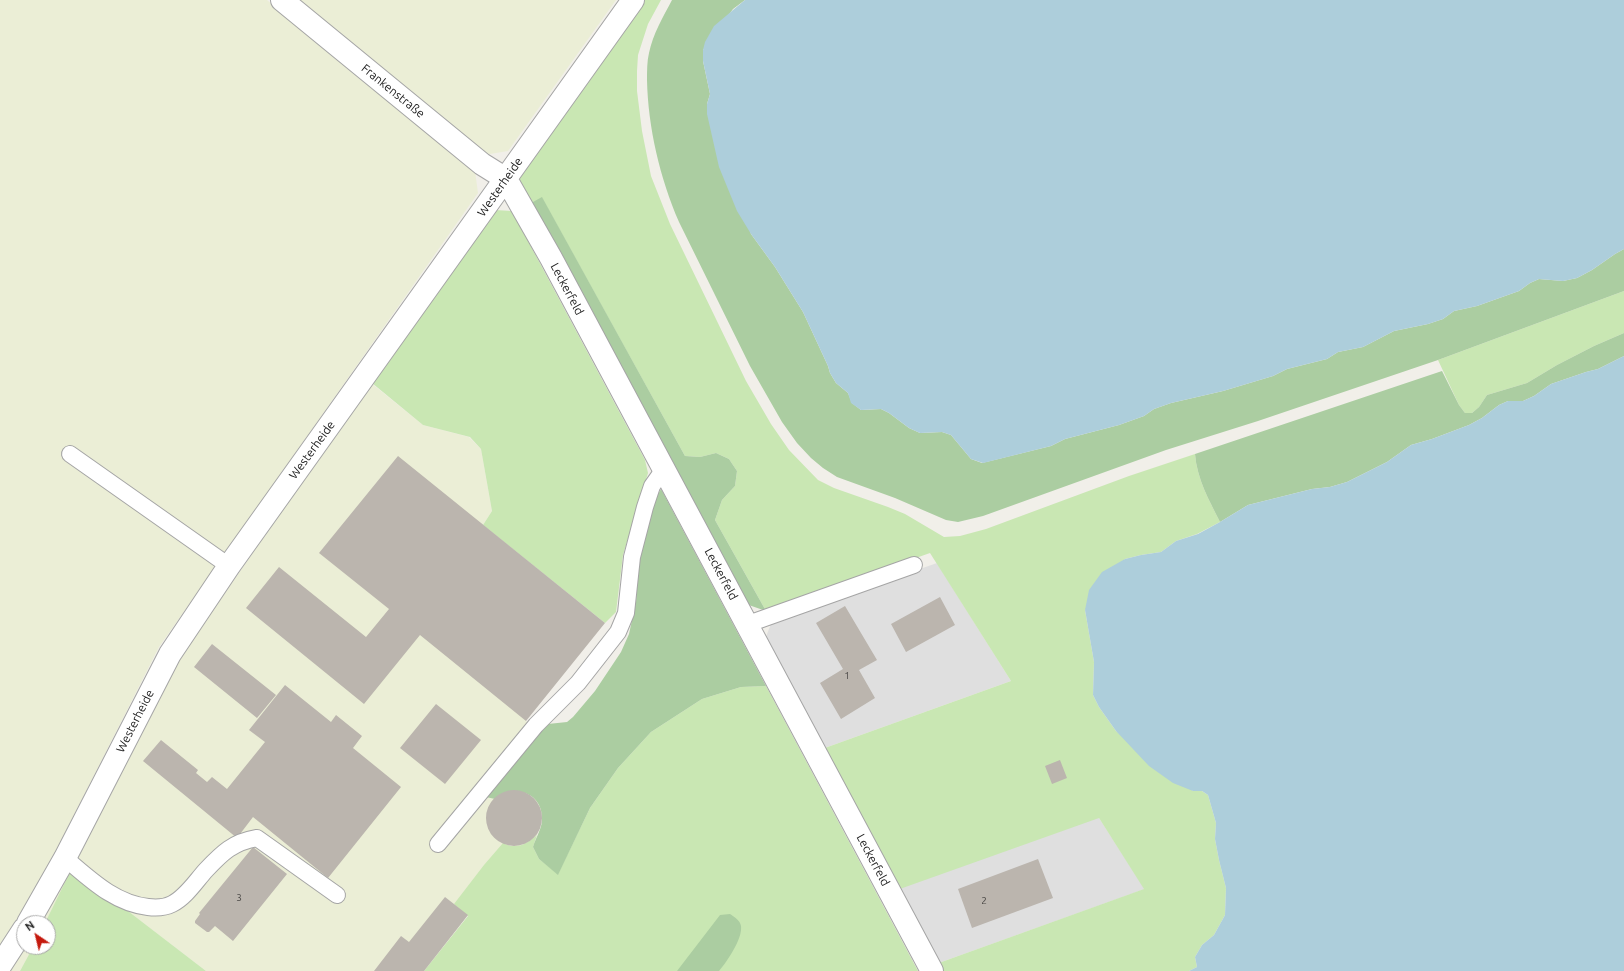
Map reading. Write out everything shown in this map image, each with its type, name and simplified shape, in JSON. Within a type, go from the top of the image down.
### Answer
[{"type":"street","name":"Frankenstraße","points":[[282,0],[482,164],[506,179]]},
{"type":"street","name":"Westerheide","points":[[33,915],[65,858],[170,654],[229,566],[632,0]]},
{"type":"street","name":"Leckerfeld","points":[[506,179],[551,258],[748,624],[932,971]]},
{"type":"street","points":[[0,966],[16,941]]},
{"type":"lane","points":[[70,454],[229,566]]},
{"type":"lane","points":[[438,844],[536,725],[578,682],[618,632],[626,613],[632,557],[645,507],[652,486],[664,469]]},
{"type":"lane","points":[[748,624],[914,565]]},
{"type":"lane","points":[[65,858],[101,888],[124,902],[160,908],[171,905],[181,898],[230,847],[245,840],[257,838],[337,895]]},
{"type":"shaded area","points":[[937,563],[1011,681],[822,749],[764,642],[772,621]]},
{"type":"shaded area","points":[[1077,784],[1145,889],[936,964],[878,854]]},
{"type":"green space","points":[[0,0],[267,0],[475,171],[478,193],[159,647],[38,886],[19,915],[16,915],[16,920],[0,945]]},
{"type":"green space","points":[[297,0],[616,0],[508,151],[484,155]]},
{"type":"green space","points":[[644,0],[661,0],[648,24],[638,55],[637,71],[637,91],[642,131],[651,176],[670,224],[746,381],[771,424],[789,450],[818,480],[834,488],[905,514],[944,537],[960,536],[986,529],[1129,476],[1195,454],[1201,481],[1220,522],[1197,534],[1176,541],[1161,552],[1125,559],[1085,610],[1094,662],[1093,695],[1099,707],[1116,731],[1193,791],[1202,791],[1208,795],[1216,823],[1215,839],[1226,888],[1225,915],[1214,935],[1202,945],[1195,957],[1197,967],[1189,971],[940,971],[936,964],[1144,889],[1099,818],[897,890],[822,749],[1011,681],[930,553],[766,611],[715,520],[722,500],[735,486],[737,471],[729,459],[716,453],[700,457],[685,456],[542,198],[531,203],[517,179]]},
{"type":"green space","points":[[672,0],[745,0],[733,9],[703,50],[703,61],[710,94],[707,104],[751,234],[775,267],[803,312],[830,373],[836,383],[848,393],[852,403],[861,410],[881,409],[909,428],[920,433],[942,432],[951,435],[971,459],[982,463],[1051,446],[1065,439],[1119,425],[1144,416],[1154,409],[1171,403],[1223,391],[1273,376],[1287,369],[1327,359],[1338,352],[1363,347],[1394,331],[1428,324],[1443,319],[1454,311],[1477,306],[1519,291],[1530,283],[1539,279],[1563,281],[1577,278],[1624,249],[1624,291],[1438,360],[1258,421],[1166,450],[983,516],[958,522],[946,520],[895,498],[837,477],[823,468],[797,443],[782,422],[750,366],[679,222],[666,188],[656,152],[648,98],[647,63],[653,39]]},
{"type":"green space","points":[[542,197],[685,456],[700,457],[716,453],[729,459],[737,471],[735,486],[722,500],[715,520],[766,611],[743,603],[531,203]]},
{"type":"green space","points":[[495,210],[512,211],[645,460],[648,473],[623,555],[616,612],[605,623],[483,525],[492,511],[481,449],[470,437],[423,425],[372,383]]},
{"type":"green space","points":[[1624,291],[1624,333],[1557,365],[1527,383],[1487,395],[1479,407],[1472,413],[1465,413],[1459,405],[1438,360]]},
{"type":"green space","points":[[1624,333],[1624,356],[1598,369],[1551,384],[1534,396],[1523,401],[1508,401],[1499,405],[1482,418],[1469,425],[1411,445],[1387,462],[1347,482],[1248,505],[1220,522],[1201,481],[1195,454],[1442,371],[1459,405],[1465,413],[1472,413],[1479,407],[1487,395],[1527,383],[1557,365]]},
{"type":"green space","points":[[371,383],[423,425],[469,437],[481,449],[492,511],[483,525],[526,721],[539,730],[495,799],[501,794],[510,791],[519,791],[528,794],[535,799],[540,807],[542,816],[541,825],[537,835],[529,842],[518,846],[507,845],[468,915],[424,971],[206,971],[73,869],[49,915],[42,915],[72,868],[177,662]]},
{"type":"green space","points":[[661,489],[766,686],[741,687],[702,699],[651,732],[618,768],[590,808],[558,875],[539,859],[533,847],[542,821],[540,808],[537,801],[525,793],[518,792],[510,792],[495,799],[486,797],[539,730],[548,724],[567,722],[573,717],[595,691],[621,652],[629,634],[636,602],[639,559],[653,503]]},
{"type":"green space","points":[[766,686],[918,971],[424,971],[468,916],[454,904],[503,843],[517,846],[529,841],[537,835],[533,847],[539,859],[558,874],[590,808],[618,768],[651,732],[702,699],[741,687]]},
{"type":"green space","points":[[72,868],[206,971],[20,971],[29,955],[56,955],[56,915],[49,915]]},
{"type":"green space","points":[[730,914],[740,923],[740,934],[735,948],[719,971],[677,971],[720,915]]},
{"type":"green space","points":[[18,955],[29,955],[20,971],[6,971]]},
{"type":"water","points":[[745,0],[1624,0],[1624,249],[1577,278],[1563,281],[1539,279],[1530,283],[1519,291],[1477,306],[1454,311],[1443,319],[1428,324],[1394,331],[1363,347],[1338,352],[1327,359],[1287,369],[1273,376],[1223,391],[1171,403],[1154,409],[1144,416],[1119,425],[1065,439],[1051,446],[983,463],[971,459],[951,435],[942,432],[920,433],[909,428],[881,409],[861,410],[851,403],[848,393],[836,383],[830,373],[803,312],[737,211],[719,167],[707,114],[707,104],[710,94],[703,61],[703,50],[705,42],[714,26]]},
{"type":"water","points":[[1624,356],[1624,971],[1189,971],[1197,967],[1195,957],[1202,945],[1214,935],[1225,915],[1226,888],[1215,839],[1216,823],[1208,795],[1202,791],[1193,791],[1173,783],[1149,766],[1116,731],[1099,707],[1093,695],[1094,662],[1085,610],[1089,590],[1102,572],[1125,559],[1161,552],[1176,541],[1198,534],[1248,505],[1347,482],[1387,462],[1411,445],[1469,425],[1482,418],[1499,405],[1508,401],[1523,401],[1534,396],[1551,384],[1598,369]]},
{"type":"building","points":[[398,456],[605,623],[526,721],[420,635],[364,704],[246,608],[279,567],[366,637],[389,609],[319,553]]},
{"type":"building","points":[[940,597],[955,625],[906,652],[891,624]]},
{"type":"building","points":[[845,606],[877,660],[859,670],[875,698],[841,719],[820,683],[843,669],[816,623]]},
{"type":"building","points":[[212,644],[276,695],[257,718],[194,667]]},
{"type":"building","points":[[285,685],[331,722],[336,715],[362,736],[353,748],[401,787],[328,878],[253,817],[237,838],[143,761],[161,740],[198,770],[196,773],[207,782],[212,777],[227,789],[265,742],[249,730]]},
{"type":"building","points":[[436,704],[481,740],[445,784],[400,748]]},
{"type":"building","points":[[1060,760],[1067,778],[1052,784],[1045,766]]},
{"type":"building","points":[[514,790],[529,795],[537,803],[542,818],[537,833],[529,841],[514,846],[499,841],[491,833],[486,818],[491,803],[499,795]]},
{"type":"building","points":[[253,847],[287,874],[233,941],[215,926],[207,932],[195,923],[200,914],[199,913]]},
{"type":"building","points":[[1038,859],[1053,898],[972,928],[958,889]]},
{"type":"building","points":[[445,897],[468,915],[424,971],[374,971],[401,936],[409,942]]}]
